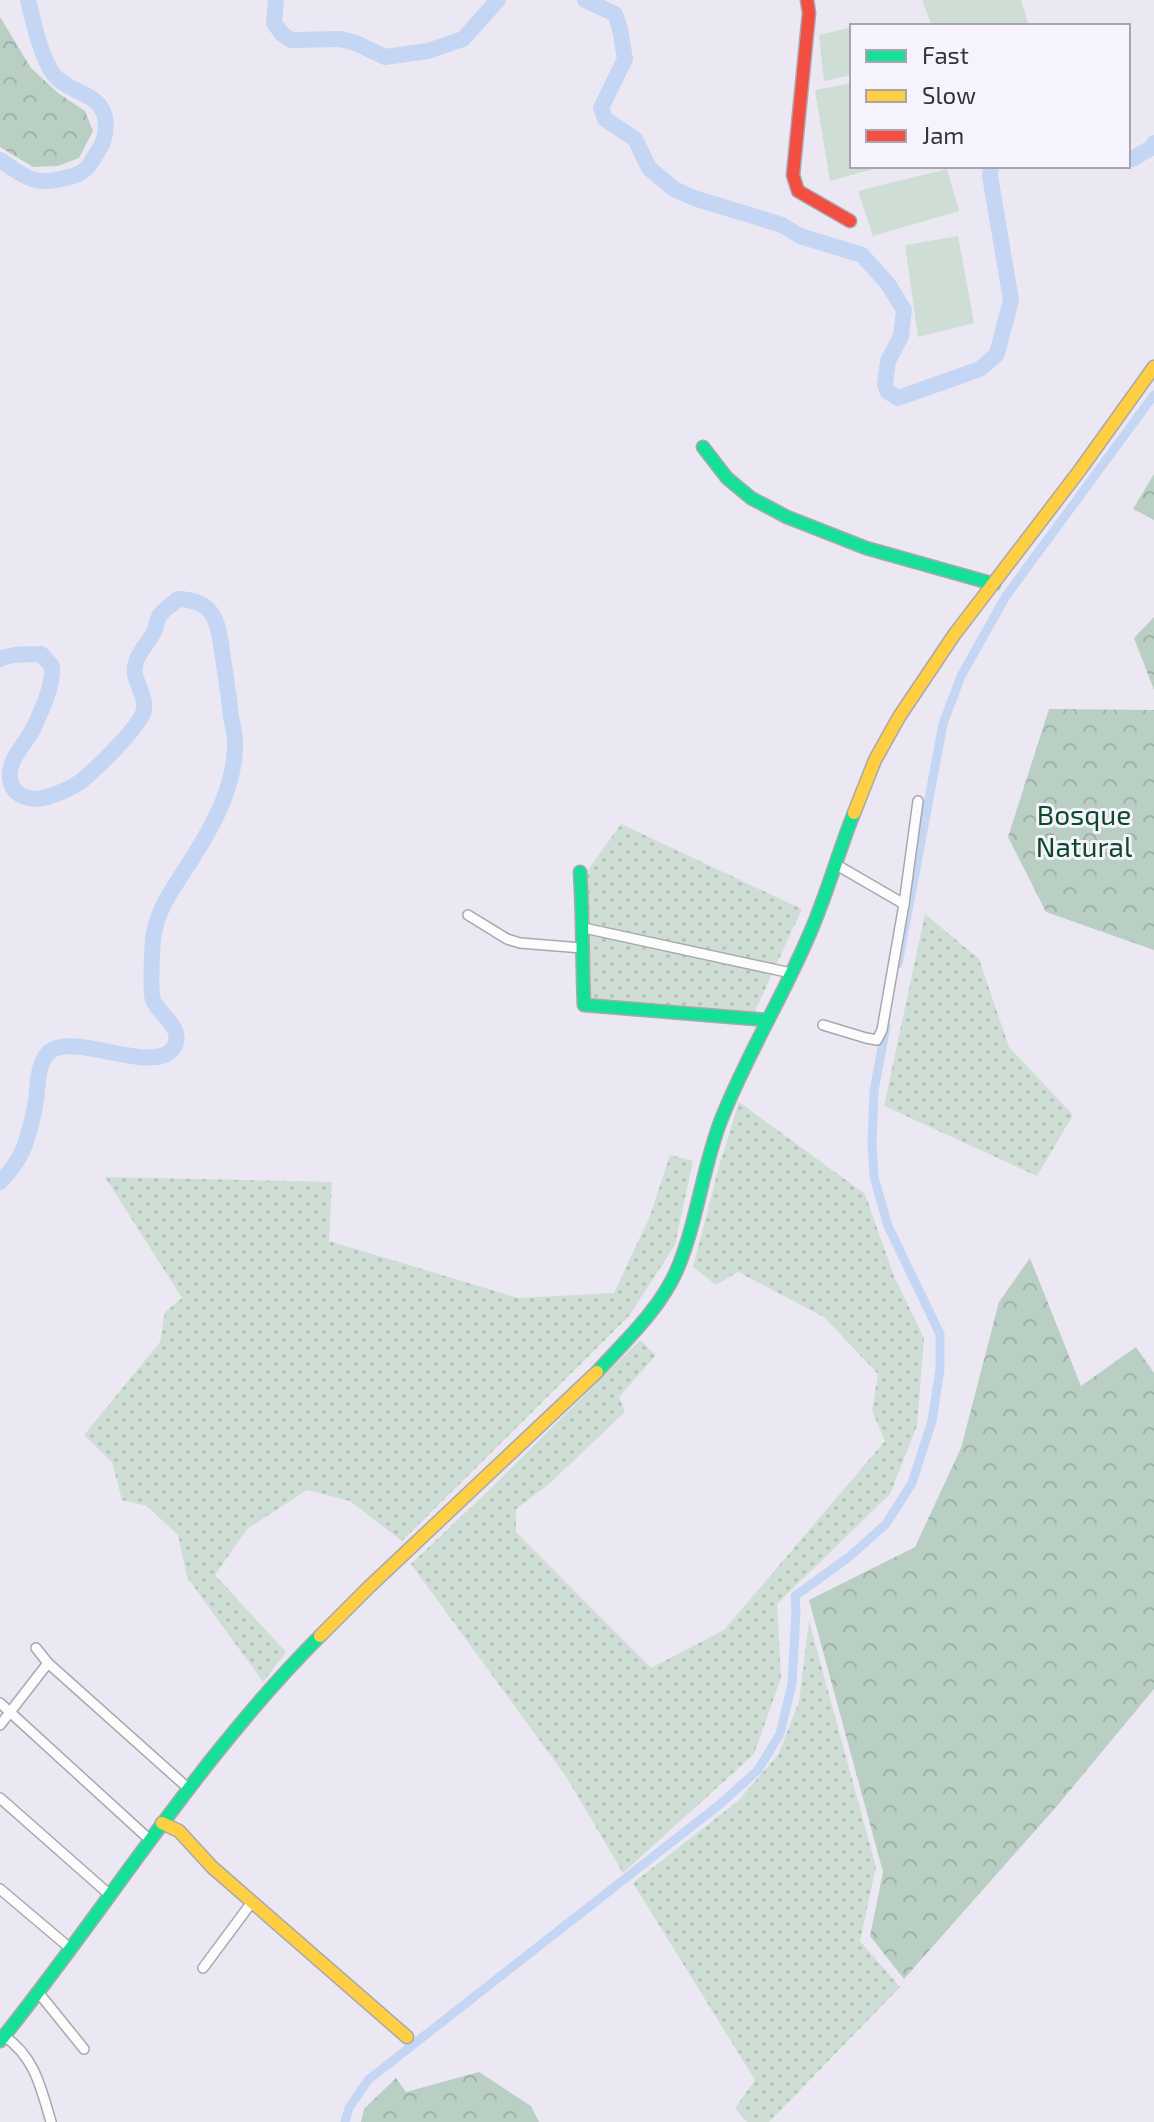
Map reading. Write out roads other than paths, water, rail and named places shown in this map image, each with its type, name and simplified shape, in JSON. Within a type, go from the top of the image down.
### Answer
[{"type":"street","points":[[807,0],[809,13],[794,184],[798,191],[850,221]]},
{"type":"street","points":[[51,2122],[33,2068],[19,2046],[3,2033],[71,1949],[223,1743],[279,1677],[369,1587],[597,1372],[655,1308],[675,1274],[686,1246],[721,1120],[810,933],[875,760],[899,717],[954,635],[1154,367]]},
{"type":"street","points":[[703,447],[727,478],[751,498],[787,517],[866,548],[994,584]]},
{"type":"street","points":[[823,1025],[877,1040],[882,1030],[918,801]]},
{"type":"street","points":[[835,864],[904,904]]},
{"type":"street","points":[[580,872],[584,1005],[768,1020]]},
{"type":"street","points":[[468,915],[507,939],[520,943],[582,948]]},
{"type":"street","points":[[584,928],[791,973]]},
{"type":"street","points":[[36,1648],[48,1663],[189,1789]]},
{"type":"street","points":[[0,1725],[48,1663]]},
{"type":"street","points":[[0,1703],[150,1840]]},
{"type":"street","points":[[0,1798],[110,1895]]},
{"type":"street","points":[[162,1823],[179,1831],[212,1867],[407,2037]]},
{"type":"street","points":[[0,1889],[71,1949]]},
{"type":"street","points":[[203,1968],[252,1902]]},
{"type":"street","points":[[38,1992],[84,2049]]},
{"type":"waterway","points":[[0,160],[34,180],[60,179],[85,169],[105,135],[105,117],[97,102],[67,86],[49,68],[28,0]]},
{"type":"waterway","points":[[276,0],[274,23],[291,40],[341,39],[385,57],[428,51],[463,39],[498,0]]},
{"type":"waterway","points":[[585,0],[615,14],[620,29],[625,59],[601,108],[605,119],[635,139],[649,168],[674,189],[694,198],[782,225],[800,236],[862,255],[888,284],[904,310],[901,336],[888,361],[885,384],[888,392],[898,398],[980,369],[997,354],[1011,300],[991,168]]},
{"type":"waterway","points":[[1130,158],[1151,148],[1154,143]]},
{"type":"waterway","points":[[898,964],[943,724],[961,676],[1006,596],[1154,395]]},
{"type":"waterway","points":[[0,659],[41,654],[52,666],[51,682],[43,706],[11,768],[13,788],[26,797],[47,797],[80,782],[106,759],[135,726],[144,710],[135,675],[136,663],[160,615],[178,599],[200,603],[216,622],[235,744],[231,776],[222,803],[165,902],[154,933],[152,995],[174,1027],[174,1047],[165,1055],[151,1057],[80,1047],[64,1046],[52,1050],[41,1066],[34,1112],[24,1147],[14,1166],[0,1182]]},
{"type":"waterway","points":[[345,2122],[349,2108],[368,2080],[719,1805],[758,1770],[780,1734],[792,1684],[795,1596],[849,1557],[886,1524],[912,1483],[932,1421],[940,1369],[940,1334],[888,1226],[874,1177],[874,1091],[886,1026]]},
{"type":"park label","name":"Bosque Natural","points":[[1084,831]]}]
